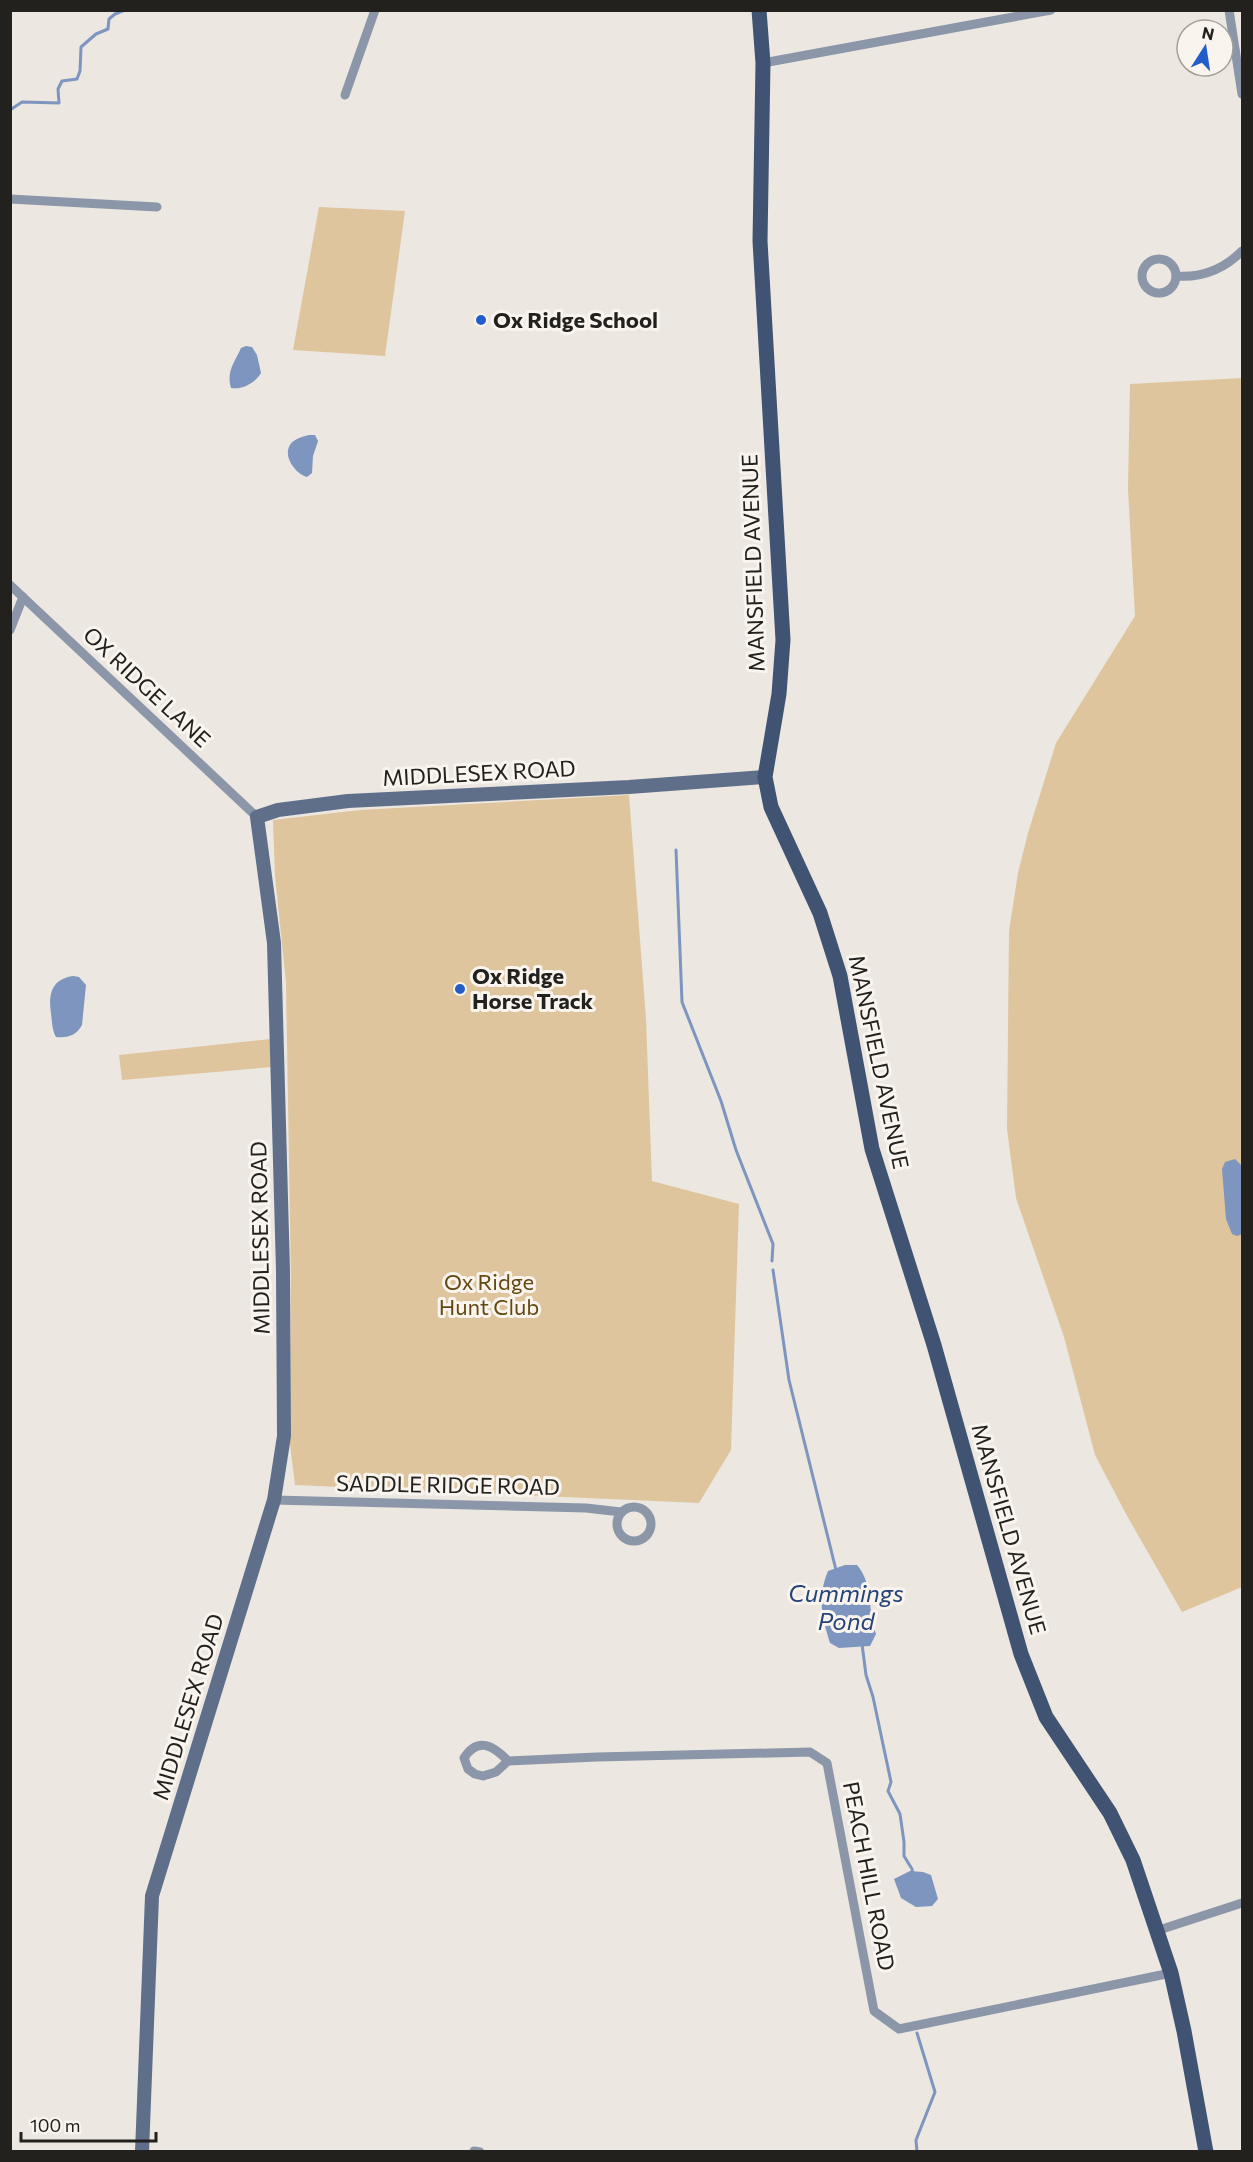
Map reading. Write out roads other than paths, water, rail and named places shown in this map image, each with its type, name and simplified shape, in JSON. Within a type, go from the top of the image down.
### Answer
[{"type":"main road","name":"MANSFIELD AVENUE","points":[[759,10],[763,63],[760,241],[783,640],[779,694],[765,777],[771,807],[820,913],[840,976],[872,1149],[934,1345],[1021,1654],[1046,1717],[1110,1813],[1133,1860],[1171,1973],[1206,2151]]},
{"type":"main road","name":"MIDDLESEX ROAD","points":[[142,2151],[152,1896],[274,1500],[284,1436],[283,1271],[274,940],[257,817],[278,810],[348,801],[629,787],[765,777]]},
{"type":"street","points":[[345,95],[375,10]]},
{"type":"street","points":[[763,63],[1051,10]]},
{"type":"street","points":[[1229,10],[1242,94]]},
{"type":"street","points":[[10,199],[157,207]]},
{"type":"street","points":[[1176,276],[1186,277],[1220,269],[1242,251]]},
{"type":"street","name":"OX RIDGE LANE","points":[[10,585],[257,817]]},
{"type":"street","points":[[10,630],[23,597]]},
{"type":"street","name":"SADDLE RIDGE ROAD","points":[[274,1500],[586,1508],[621,1512]]},
{"type":"street","name":"PEACH HILL ROAD","points":[[508,1761],[490,1747],[481,1745],[473,1747],[464,1758],[468,1769],[483,1776],[496,1772],[508,1761],[597,1757],[810,1752],[827,1763],[874,2011],[899,2029],[1171,1973]]},
{"type":"street","points":[[1156,1931],[1242,1903]]},
{"type":"water","points":[[252,347],[257,355],[261,373],[248,385],[231,388],[232,367],[241,348]]},
{"type":"water","points":[[315,435],[318,441],[313,456],[312,473],[307,477],[299,473],[292,465],[288,451],[292,442]]},
{"type":"water","points":[[73,976],[79,977],[86,985],[82,1025],[71,1036],[56,1037],[50,1006],[51,994],[60,980]]},
{"type":"water","points":[[1235,1159],[1242,1166],[1242,1234],[1237,1236],[1232,1234],[1226,1219],[1222,1169],[1225,1162]]},
{"type":"water","name":"Cummings Pond","points":[[845,1565],[857,1565],[866,1581],[876,1634],[870,1646],[839,1648],[830,1643],[823,1615],[823,1590],[828,1571]]},
{"type":"water","points":[[910,1871],[931,1875],[938,1899],[932,1906],[916,1907],[901,1898],[894,1879]]},
{"type":"waterway","points":[[10,110],[22,102],[59,103],[58,89],[62,81],[77,79],[80,71],[81,47],[96,34],[108,29],[109,19],[125,10]]},
{"type":"waterway","points":[[676,850],[682,1002],[773,1244],[772,1261]]},
{"type":"waterway","points":[[773,1270],[789,1380],[836,1570]]},
{"type":"waterway","points":[[862,1644],[866,1675],[873,1697],[891,1782],[888,1791],[900,1814],[904,1856],[913,1874]]},
{"type":"waterway","points":[[917,2033],[935,2092],[916,2140],[917,2152]]},
{"type":"place","name":"Ox Ridge School","points":[[481,320]]},
{"type":"place","name":"Ox Ridge Horse Track","points":[[460,989]]},
{"type":"park label","name":"Ox Ridge Hunt Club","points":[[489,1294]]}]
